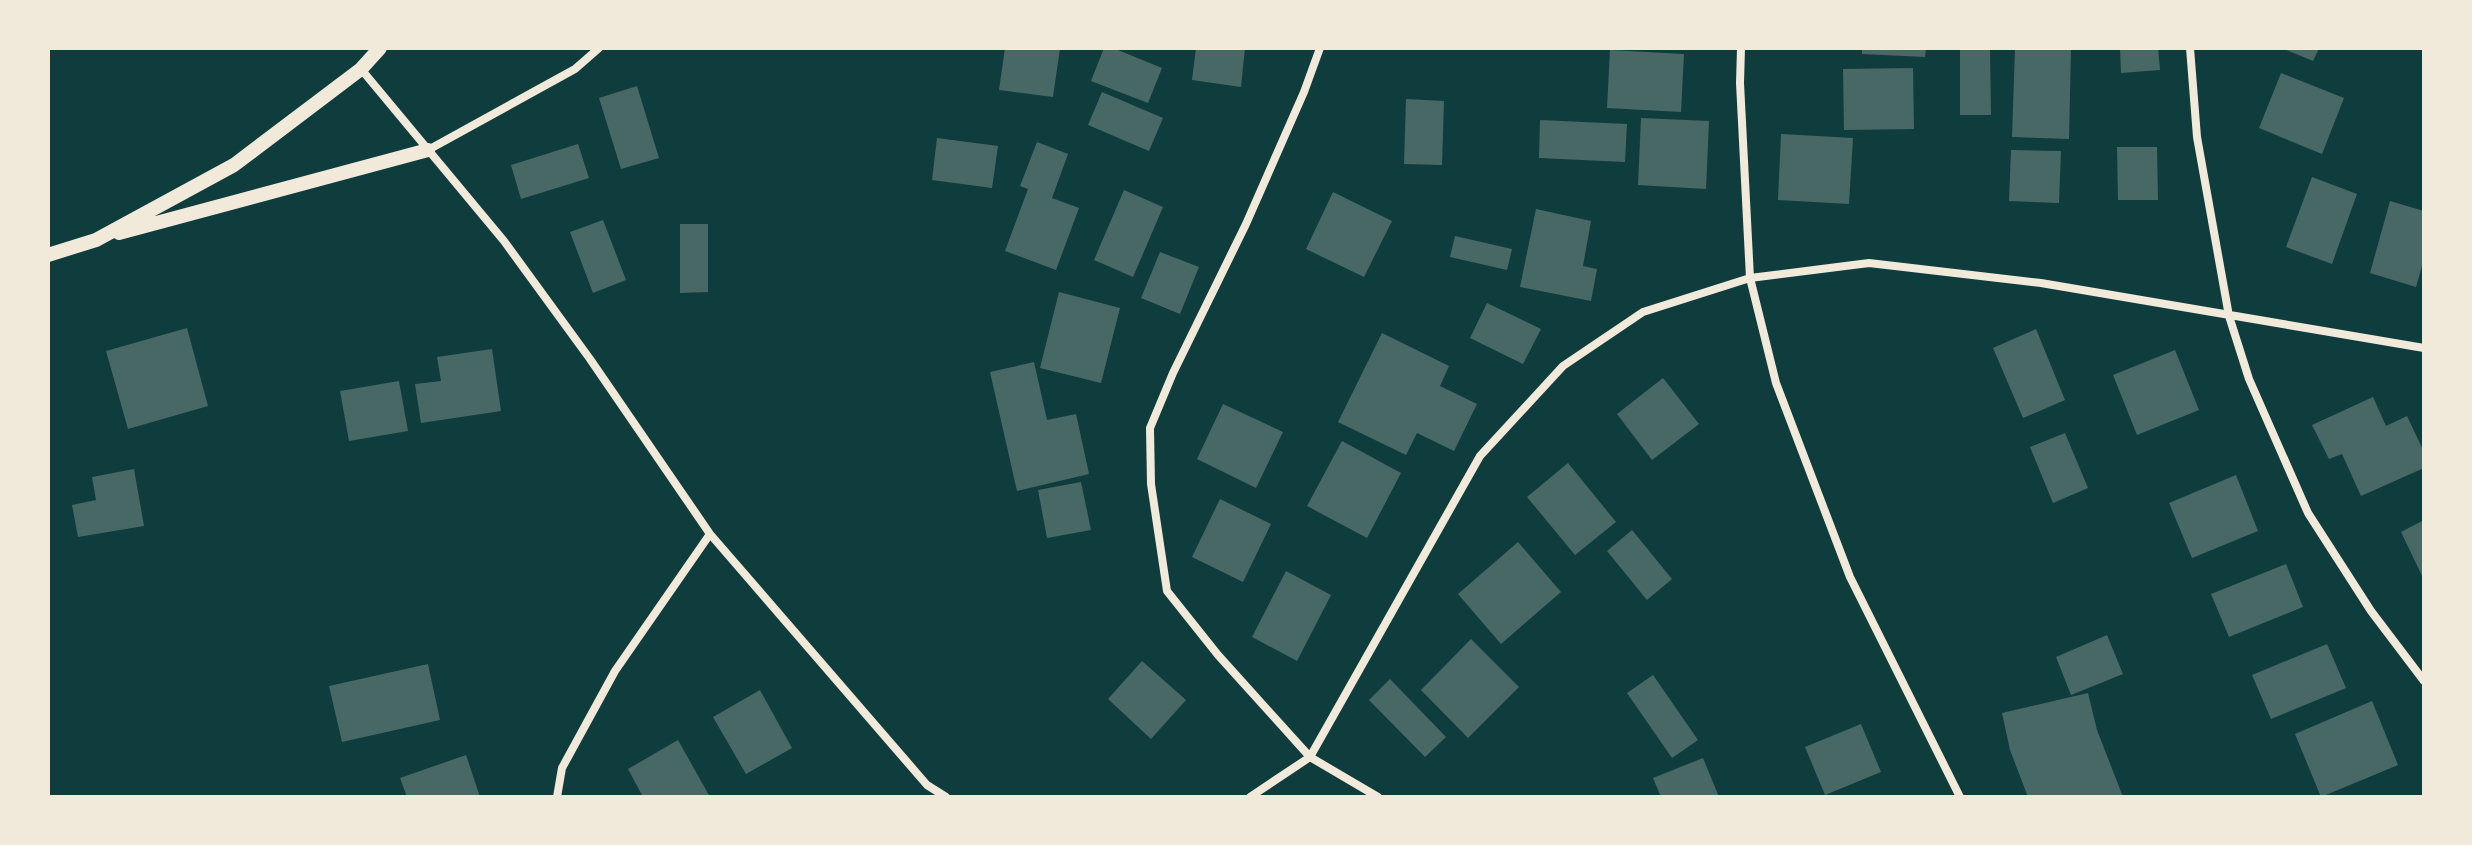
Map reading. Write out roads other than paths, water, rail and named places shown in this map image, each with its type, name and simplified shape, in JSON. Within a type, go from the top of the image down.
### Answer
[{"type":"street","points":[[96,240],[234,165],[361,69],[380,48]]},
{"type":"street","points":[[48,255],[428,150],[575,69],[599,48]]},
{"type":"street","points":[[1320,48],[1246,224],[1173,373],[1150,428],[1151,484],[1167,591],[1218,655],[1310,757],[1378,797]]},
{"type":"street","points":[[1741,48],[1750,278],[1776,383],[1850,577],[1960,797]]},
{"type":"street","points":[[2190,48],[2197,137],[2229,316],[2249,379],[2308,513],[2371,611],[2424,681]]},
{"type":"street","points":[[361,69],[504,241],[710,534],[927,785],[946,797]]},
{"type":"street","points":[[1250,797],[1310,757],[1480,456],[1563,366],[1643,312],[1750,278],[1869,263],[2041,283],[2424,348]]},
{"type":"street","points":[[557,797],[562,768],[608,684],[710,534]]}]
